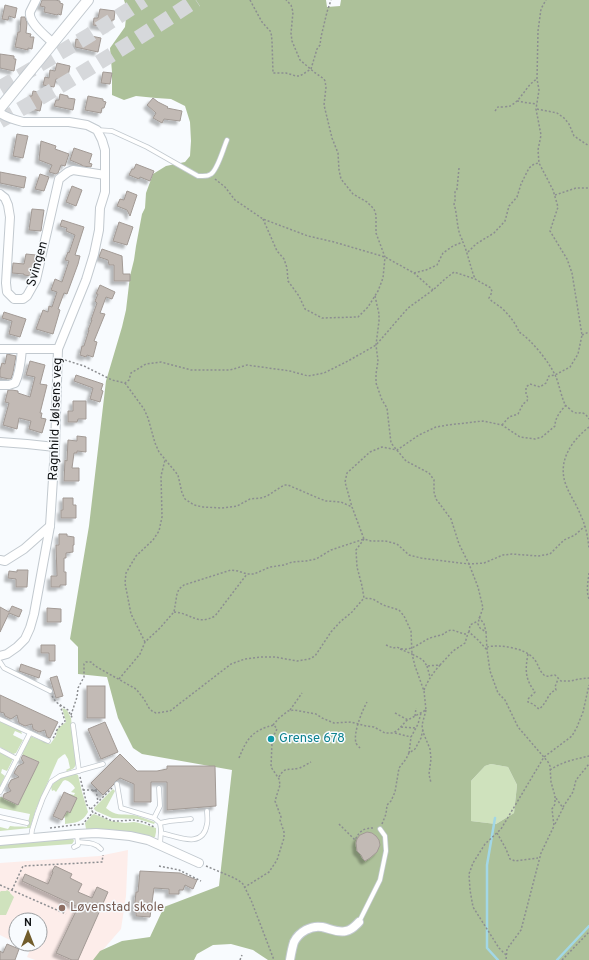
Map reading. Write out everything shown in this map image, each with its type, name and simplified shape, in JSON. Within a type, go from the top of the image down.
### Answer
[{"type":"street","points":[[36,0],[30,13],[30,18],[37,28],[53,43]]},
{"type":"street","points":[[0,108],[88,0]]},
{"type":"street","points":[[0,113],[17,121],[69,122],[97,130]]},
{"type":"street","name":"Ragnhild Jølsens veg","points":[[0,656],[7,654],[25,639],[30,628],[38,596],[50,526],[56,447],[58,349],[86,280],[94,254],[99,230],[100,208],[105,192],[105,150],[97,130]]},
{"type":"street","name":"Svingen","points":[[0,194],[5,198],[10,217],[6,288],[7,292],[14,299],[23,299],[27,296],[36,280],[59,179],[68,172],[74,170],[105,175]]},
{"type":"street","points":[[0,349],[58,349]]},
{"type":"street","points":[[0,385],[9,385],[15,383],[17,380],[22,349]]},
{"type":"street","points":[[0,442],[56,447]]},
{"type":"street","points":[[0,560],[5,562],[50,526]]},
{"type":"street","points":[[0,841],[96,833],[130,836],[148,840],[199,863]]},
{"type":"street","points":[[290,960],[294,941],[304,931],[312,927],[321,927],[336,932],[345,932],[352,929],[359,922]]},
{"type":"lane","points":[[97,130],[112,131],[146,147],[198,176],[210,175],[215,170],[227,140]]},
{"type":"lane","points":[[0,662],[4,668],[50,691]]},
{"type":"lane","points":[[0,719],[48,742]]},
{"type":"lane","points":[[73,725],[79,770]]},
{"type":"lane","points":[[0,792],[30,733]]},
{"type":"lane","points":[[0,750],[17,759]]},
{"type":"lane","points":[[31,838],[37,814],[51,782],[60,776],[103,764]]},
{"type":"lane","points":[[117,784],[121,808],[154,818],[160,823],[160,846]]},
{"type":"lane","points":[[154,818],[160,806],[159,788]]},
{"type":"lane","points":[[161,831],[186,839],[199,838],[203,834],[207,825],[207,811]]},
{"type":"lane","points":[[0,817],[26,823]]},
{"type":"lane","points":[[160,823],[191,819]]},
{"type":"lane","points":[[359,922],[380,880],[386,852],[385,836],[380,829]]},
{"type":"lane","points":[[74,847],[78,845],[77,834]]},
{"type":"lane","points":[[78,842],[96,844],[101,849]]},
{"type":"path","points":[[250,0],[262,22],[271,32],[273,73],[286,73],[296,76],[300,76],[311,69],[317,49],[320,45],[331,0]]},
{"type":"path","points":[[263,219],[277,251],[284,259],[287,268],[288,281],[299,296],[305,309],[322,318],[358,316],[368,306],[378,291],[383,278],[385,257],[376,233],[376,215],[374,209],[367,202],[353,194],[341,179],[338,153],[328,125],[324,105],[326,87],[325,81],[300,60],[292,41],[291,33],[293,12],[291,5],[286,0]]},
{"type":"path","points":[[502,425],[509,416],[518,414],[523,404],[527,401],[528,398],[526,394],[526,387],[530,384],[540,387],[546,383],[549,376],[555,375],[570,368],[578,354],[582,335],[572,273],[567,259],[550,232],[558,207],[555,195],[539,163],[538,150],[541,135],[536,109],[540,90],[537,79],[538,31],[541,9],[546,0]]},
{"type":"path","points":[[495,111],[498,107],[509,106],[517,101],[533,81],[537,79]]},
{"type":"path","points":[[517,101],[537,104]]},
{"type":"path","points":[[536,109],[557,113],[569,124],[574,136],[589,146]]},
{"type":"path","points":[[468,252],[476,244],[494,233],[506,221],[509,206],[517,197],[521,184],[529,168],[534,164],[539,163]]},
{"type":"path","points":[[459,168],[454,204],[459,236],[468,252],[474,279]]},
{"type":"path","points":[[210,175],[225,187],[235,200],[263,219],[308,236],[385,257],[414,273],[433,290]]},
{"type":"path","points":[[555,195],[576,188],[589,188]]},
{"type":"path","points":[[414,273],[437,265],[443,253],[453,246],[463,242]]},
{"type":"path","points":[[125,383],[129,380],[131,373],[146,364],[162,362],[191,370],[230,370],[247,365],[290,371],[308,376],[324,374],[348,362],[376,345],[408,308],[433,290],[454,272],[474,279],[491,288],[492,292],[489,298],[492,302],[500,306],[517,326],[519,332],[534,344],[555,375],[566,405],[573,412],[583,412],[589,419]]},
{"type":"path","points":[[375,296],[380,321],[376,345],[378,361],[376,384],[382,400],[387,408],[391,443],[406,462],[429,474],[434,480],[434,492],[436,499],[451,519],[459,544],[478,587],[483,608],[478,621],[480,628],[486,632]]},
{"type":"path","points":[[582,335],[589,332]]},
{"type":"path","points":[[58,358],[84,366],[112,380],[125,383],[148,418],[159,452],[178,475],[185,499],[194,505],[222,508],[237,506],[250,499],[267,496],[284,485],[288,485],[326,501],[341,502],[352,507]]},
{"type":"path","points":[[364,539],[352,507],[345,482],[347,473],[370,452],[382,447],[397,450],[419,435],[436,427],[482,421],[502,425],[520,437],[535,439],[542,437],[555,426],[555,422],[559,414],[566,405]]},
{"type":"path","points":[[589,427],[573,442],[563,464],[563,474],[566,484],[585,526],[589,549]]},
{"type":"path","points":[[145,642],[131,614],[125,583],[126,573],[136,556],[153,540],[158,531],[162,517],[161,476],[165,460]]},
{"type":"path","points":[[118,679],[140,654],[145,642],[174,612],[177,594],[184,585],[231,570],[254,574],[270,567],[292,562],[306,562],[316,559],[331,550],[364,539],[397,544],[409,554],[421,558],[469,564],[484,563],[503,555],[512,554],[538,556],[550,554],[564,540],[575,535],[585,526]]},
{"type":"path","points":[[364,539],[356,550],[357,567],[364,598]]},
{"type":"path","points":[[589,573],[589,599]]},
{"type":"path","points":[[174,612],[180,612],[191,618],[199,620],[210,619],[215,616],[247,574]]},
{"type":"path","points":[[364,598],[373,599],[383,605],[399,610],[404,616],[411,631],[412,654],[424,691],[426,710],[422,725],[430,749],[431,759],[429,774],[431,783]]},
{"type":"path","points":[[71,715],[78,688],[84,677],[84,664],[86,662],[91,662],[95,666],[136,689],[152,711],[156,713],[170,711],[231,664],[245,659],[260,657],[275,657],[297,661],[309,659],[315,656],[331,632],[364,598]]},
{"type":"path","points":[[479,617],[484,624],[490,671],[498,693],[505,700],[518,727],[548,762],[555,797],[555,804],[552,809],[554,826]]},
{"type":"path","points":[[424,691],[430,678],[440,665],[465,643],[470,626],[478,621]]},
{"type":"path","points":[[400,649],[412,648],[452,630],[467,634]]},
{"type":"path","points":[[469,632],[487,650]]},
{"type":"path","points":[[386,645],[393,648],[397,647],[426,662],[430,678]]},
{"type":"path","points":[[487,647],[494,645],[522,650],[535,659],[542,674],[545,676],[555,675],[561,681],[589,678]]},
{"type":"path","points":[[528,654],[525,667],[530,685],[535,692],[528,699],[528,702],[539,709],[543,706],[552,692],[556,690],[555,687],[558,679]]},
{"type":"path","points":[[428,666],[440,665]]},
{"type":"path","points":[[506,956],[499,948],[473,907],[470,890],[470,874],[473,863],[485,844],[501,829],[544,758],[572,736],[583,712],[589,685]]},
{"type":"path","points":[[50,691],[56,702],[68,710],[71,715],[73,725]]},
{"type":"path","points":[[239,758],[243,747],[249,739],[262,728],[273,725],[279,718],[290,710],[302,693]]},
{"type":"path","points":[[360,748],[356,742],[356,730],[367,702]]},
{"type":"path","points":[[48,742],[50,743],[56,735],[58,728],[65,721],[60,705]]},
{"type":"path","points":[[416,708],[416,716]]},
{"type":"path","points":[[290,710],[316,714],[334,723],[352,722],[374,727],[385,732],[411,737]]},
{"type":"path","points":[[393,733],[398,731],[408,720],[426,710]]},
{"type":"path","points":[[395,713],[408,720]]},
{"type":"path","points":[[412,713],[416,716]]},
{"type":"path","points":[[339,824],[355,840],[362,830],[367,828],[380,829],[386,814],[387,805],[391,801],[395,792],[399,768],[409,753],[411,737],[418,724],[421,713]]},
{"type":"path","points":[[245,887],[268,872],[277,860],[284,838],[284,832],[280,820],[281,816],[275,801],[280,785],[279,778],[271,767],[273,737],[277,729],[273,725]]},
{"type":"path","points":[[401,727],[416,728]]},
{"type":"path","points":[[409,753],[415,748],[423,729]]},
{"type":"path","points":[[550,770],[557,765],[589,756]]},
{"type":"path","points":[[279,778],[285,769],[298,768],[311,762]]},
{"type":"path","points":[[506,960],[507,949],[521,930],[541,853],[563,807],[573,792],[576,780],[589,764]]},
{"type":"path","points":[[79,770],[87,805],[93,812],[112,821],[133,820],[144,822],[161,831]]},
{"type":"path","points":[[91,810],[114,785],[117,784]]},
{"type":"path","points":[[83,790],[96,790],[98,802]]},
{"type":"path","points":[[555,797],[563,807]]},
{"type":"path","points":[[83,824],[93,812]]},
{"type":"path","points":[[496,833],[510,858],[515,861],[539,858]]},
{"type":"path","points":[[12,890],[23,866],[102,862],[103,857],[101,849]]},
{"type":"path","points":[[199,863],[238,880],[245,887],[274,960]]},
{"type":"path","points":[[159,866],[179,870],[201,881]]},
{"type":"path","points":[[0,885],[66,914]]},
{"type":"path","points":[[562,960],[589,932]]},
{"type":"path","points":[[240,960],[242,955]]},
{"type":"shaded area","name":"Løvenstad skole","points":[[128,850],[126,896],[121,929],[94,960],[35,960],[27,957],[29,952],[48,952],[48,912],[8,912],[8,939],[0,935],[0,863],[99,856]]},
{"type":"green space","points":[[124,0],[326,0],[327,7],[340,6],[341,0],[589,0],[589,960],[268,960],[253,950],[231,944],[213,945],[197,954],[194,960],[93,960],[100,951],[122,941],[150,937],[164,907],[219,886],[232,770],[142,754],[133,748],[118,718],[107,677],[78,674],[78,647],[70,639],[89,526],[106,381],[126,310],[130,276],[142,214],[145,208],[146,193],[153,174],[166,166],[185,162],[190,156],[190,122],[185,106],[171,99],[136,96],[124,100],[112,95],[110,48],[125,27],[127,9]],"holes":[[[491,764],[508,767],[517,785],[514,813],[496,824],[471,821],[471,781],[485,766]]]},
{"type":"green space","points":[[62,708],[67,710],[71,718],[76,762],[75,766],[67,771],[66,770],[70,768],[65,754],[58,759],[36,809],[30,828],[0,831],[0,827],[8,829],[10,826],[27,827],[30,814],[0,808],[0,797],[18,805],[39,762],[21,754],[30,736],[50,744],[51,743],[56,736],[57,729],[66,722]]},
{"type":"green space","points":[[0,721],[21,731],[22,734],[15,731],[13,735],[23,740],[16,753],[13,754],[0,747]]},
{"type":"green space","points":[[0,751],[13,759],[7,771],[2,769],[1,773],[5,776],[0,787]]},
{"type":"green space","points":[[491,764],[508,767],[517,785],[514,813],[496,824],[471,821],[471,781],[485,766]]},
{"type":"green space","points":[[74,773],[78,775],[88,812],[81,820],[65,824],[65,818],[62,816],[65,810],[70,812],[69,795],[74,795],[75,793],[71,792],[75,788],[71,783],[65,780],[56,792],[54,790],[52,791],[51,787],[58,779]]},
{"type":"green space","points":[[113,789],[115,791],[106,808],[109,811],[141,817],[155,822],[154,824],[138,819],[112,818],[96,811],[94,808]]},
{"type":"green space","points":[[94,814],[111,821],[125,823],[134,822],[156,828],[155,837],[152,838],[116,830],[86,829],[85,823]]},
{"type":"green space","points":[[69,838],[73,839],[74,841],[72,844],[0,849],[0,845]]},
{"type":"green space","points":[[7,890],[14,897],[6,915],[0,915],[0,892]]},
{"type":"building","points":[[42,0],[60,1],[60,3],[63,4],[61,15],[44,12],[45,7],[40,6]]},
{"type":"building","points":[[5,5],[17,8],[15,18],[9,16],[8,20],[2,19]]},
{"type":"building","points":[[100,9],[115,11],[111,28],[93,25],[94,18],[98,18]]},
{"type":"building","points":[[21,17],[25,17],[27,23],[26,33],[31,34],[30,37],[34,37],[32,49],[28,48],[28,50],[15,47],[18,32],[20,32]]},
{"type":"building","points":[[81,34],[101,38],[98,52],[75,47],[76,39],[80,40]]},
{"type":"building","points":[[0,54],[14,56],[14,59],[16,59],[14,71],[0,68]]},
{"type":"building","points":[[57,63],[70,66],[67,81],[56,79],[54,87],[43,85],[45,77],[49,78],[50,70],[55,71]]},
{"type":"building","points":[[103,72],[112,73],[110,84],[101,83]]},
{"type":"building","points":[[33,91],[44,93],[40,111],[26,108],[29,96],[32,96]]},
{"type":"building","points":[[60,94],[68,96],[68,98],[75,99],[73,110],[54,106],[56,100],[59,100]]},
{"type":"building","points":[[88,96],[103,99],[103,101],[106,102],[101,113],[85,110]]},
{"type":"building","points":[[153,98],[168,107],[167,108],[182,111],[180,121],[164,119],[162,123],[153,118],[156,113],[147,105]]},
{"type":"building","points":[[17,134],[28,136],[23,158],[13,156]]},
{"type":"building","points":[[41,141],[56,146],[55,149],[69,154],[65,166],[61,165],[58,173],[56,174],[49,172],[52,165],[39,160]]},
{"type":"building","points":[[74,148],[92,154],[89,163],[92,164],[91,167],[82,166],[70,160]]},
{"type":"building","points":[[136,164],[154,171],[150,181],[129,175]]},
{"type":"building","points":[[0,172],[26,177],[24,188],[0,183]]},
{"type":"building","points":[[40,174],[49,177],[44,191],[35,189]]},
{"type":"building","points":[[72,186],[82,190],[76,206],[66,202]]},
{"type":"building","points":[[127,191],[137,195],[130,216],[127,210],[117,206],[120,199],[124,200]]},
{"type":"building","points":[[32,209],[44,210],[41,231],[29,230]]},
{"type":"building","points":[[62,220],[84,227],[75,255],[80,256],[78,264],[67,294],[64,293],[58,309],[60,310],[53,334],[36,329],[43,310],[48,312],[49,306],[52,307],[57,292],[51,290],[55,279],[62,282],[69,261],[65,260],[75,235],[66,231],[67,228],[60,226]]},
{"type":"building","points":[[119,222],[133,227],[127,245],[113,241]]},
{"type":"building","points":[[102,249],[122,256],[123,274],[130,274],[130,281],[114,281],[114,265],[109,265],[108,260],[99,257]]},
{"type":"building","points":[[26,254],[36,255],[31,276],[12,273],[13,263],[24,264]]},
{"type":"building","points":[[100,285],[115,292],[112,299],[106,297],[100,313],[105,314],[94,341],[97,342],[93,357],[87,355],[86,357],[80,355],[97,303],[95,301],[98,294],[96,294]]},
{"type":"building","points":[[4,312],[26,319],[20,337],[9,334],[12,321],[2,318]]},
{"type":"building","points":[[7,354],[16,356],[11,379],[0,377],[2,363],[5,364]]},
{"type":"building","points":[[30,361],[45,365],[40,384],[47,385],[40,413],[42,413],[41,418],[46,419],[42,433],[29,429],[31,421],[19,418],[17,429],[3,425],[9,403],[5,402],[8,390],[18,391],[18,393],[30,397],[35,377],[26,375]]},
{"type":"building","points":[[76,375],[103,384],[100,402],[90,399],[93,388],[74,381]]},
{"type":"building","points":[[73,401],[86,401],[86,419],[78,419],[77,422],[68,422],[68,411],[73,411]]},
{"type":"building","points":[[77,436],[86,437],[86,452],[77,451],[77,453],[74,453],[72,468],[79,468],[79,481],[64,481],[68,440],[77,441]]},
{"type":"building","points":[[63,498],[73,498],[73,505],[76,505],[76,518],[61,518]]},
{"type":"building","points":[[59,534],[67,534],[67,536],[74,537],[73,552],[66,553],[66,558],[64,558],[66,585],[51,587],[51,576],[57,576],[56,545],[59,545]]},
{"type":"building","points":[[17,570],[28,570],[27,587],[16,587],[16,579],[8,578],[9,571],[17,572]]},
{"type":"building","points":[[12,606],[22,610],[19,617],[9,613],[0,632],[0,607],[9,612]]},
{"type":"building","points":[[47,608],[61,609],[61,622],[47,622]]},
{"type":"building","points":[[41,645],[55,645],[55,661],[49,661],[49,653],[41,653]]},
{"type":"building","points":[[21,664],[41,671],[39,678],[19,671]]},
{"type":"building","points":[[57,676],[63,696],[56,698],[50,678]]},
{"type":"building","points":[[87,686],[105,686],[105,718],[87,718]]},
{"type":"building","points":[[0,695],[58,722],[50,738],[47,737],[45,730],[39,732],[33,729],[32,724],[25,726],[19,723],[17,715],[11,719],[5,716],[4,713],[0,712]]},
{"type":"building","points":[[105,722],[118,752],[101,759],[88,729]]},
{"type":"building","points":[[120,754],[137,771],[157,771],[167,769],[167,766],[215,766],[216,806],[167,810],[167,782],[151,782],[151,802],[134,802],[134,784],[120,778],[103,795],[91,783]]},
{"type":"building","points":[[23,755],[39,762],[18,805],[3,798],[4,794],[11,791],[8,786],[11,780],[19,777],[14,773],[18,766],[24,763],[21,758]]},
{"type":"building","points":[[64,792],[77,798],[70,813],[67,811],[62,820],[53,816]]},
{"type":"building","points":[[367,832],[376,836],[380,845],[377,852],[365,861],[357,851],[356,843],[360,835]]},
{"type":"building","points":[[55,866],[72,874],[70,878],[82,884],[78,892],[92,898],[97,887],[108,892],[78,960],[72,960],[56,953],[78,907],[22,881],[25,874],[48,884]]},
{"type":"building","points":[[140,871],[180,873],[197,880],[193,889],[185,885],[183,890],[179,890],[179,894],[169,894],[169,889],[154,888],[150,917],[136,916],[136,912],[134,912]]},
{"type":"building","points":[[7,944],[8,952],[18,952],[15,960],[0,960],[0,951],[3,953]]},
{"type":"waterway","points":[[495,818],[487,865],[487,948],[498,960]]},
{"type":"waterway","points":[[557,960],[589,926]]},
{"type":"tunnel","points":[[0,88],[88,36],[144,0]]},
{"type":"tunnel","points":[[0,121],[148,32],[196,0]]},
{"type":"place","name":"Grense 678","points":[[271,739]]},
{"type":"place","name":"Løvenstad skole","points":[[62,908]]}]
